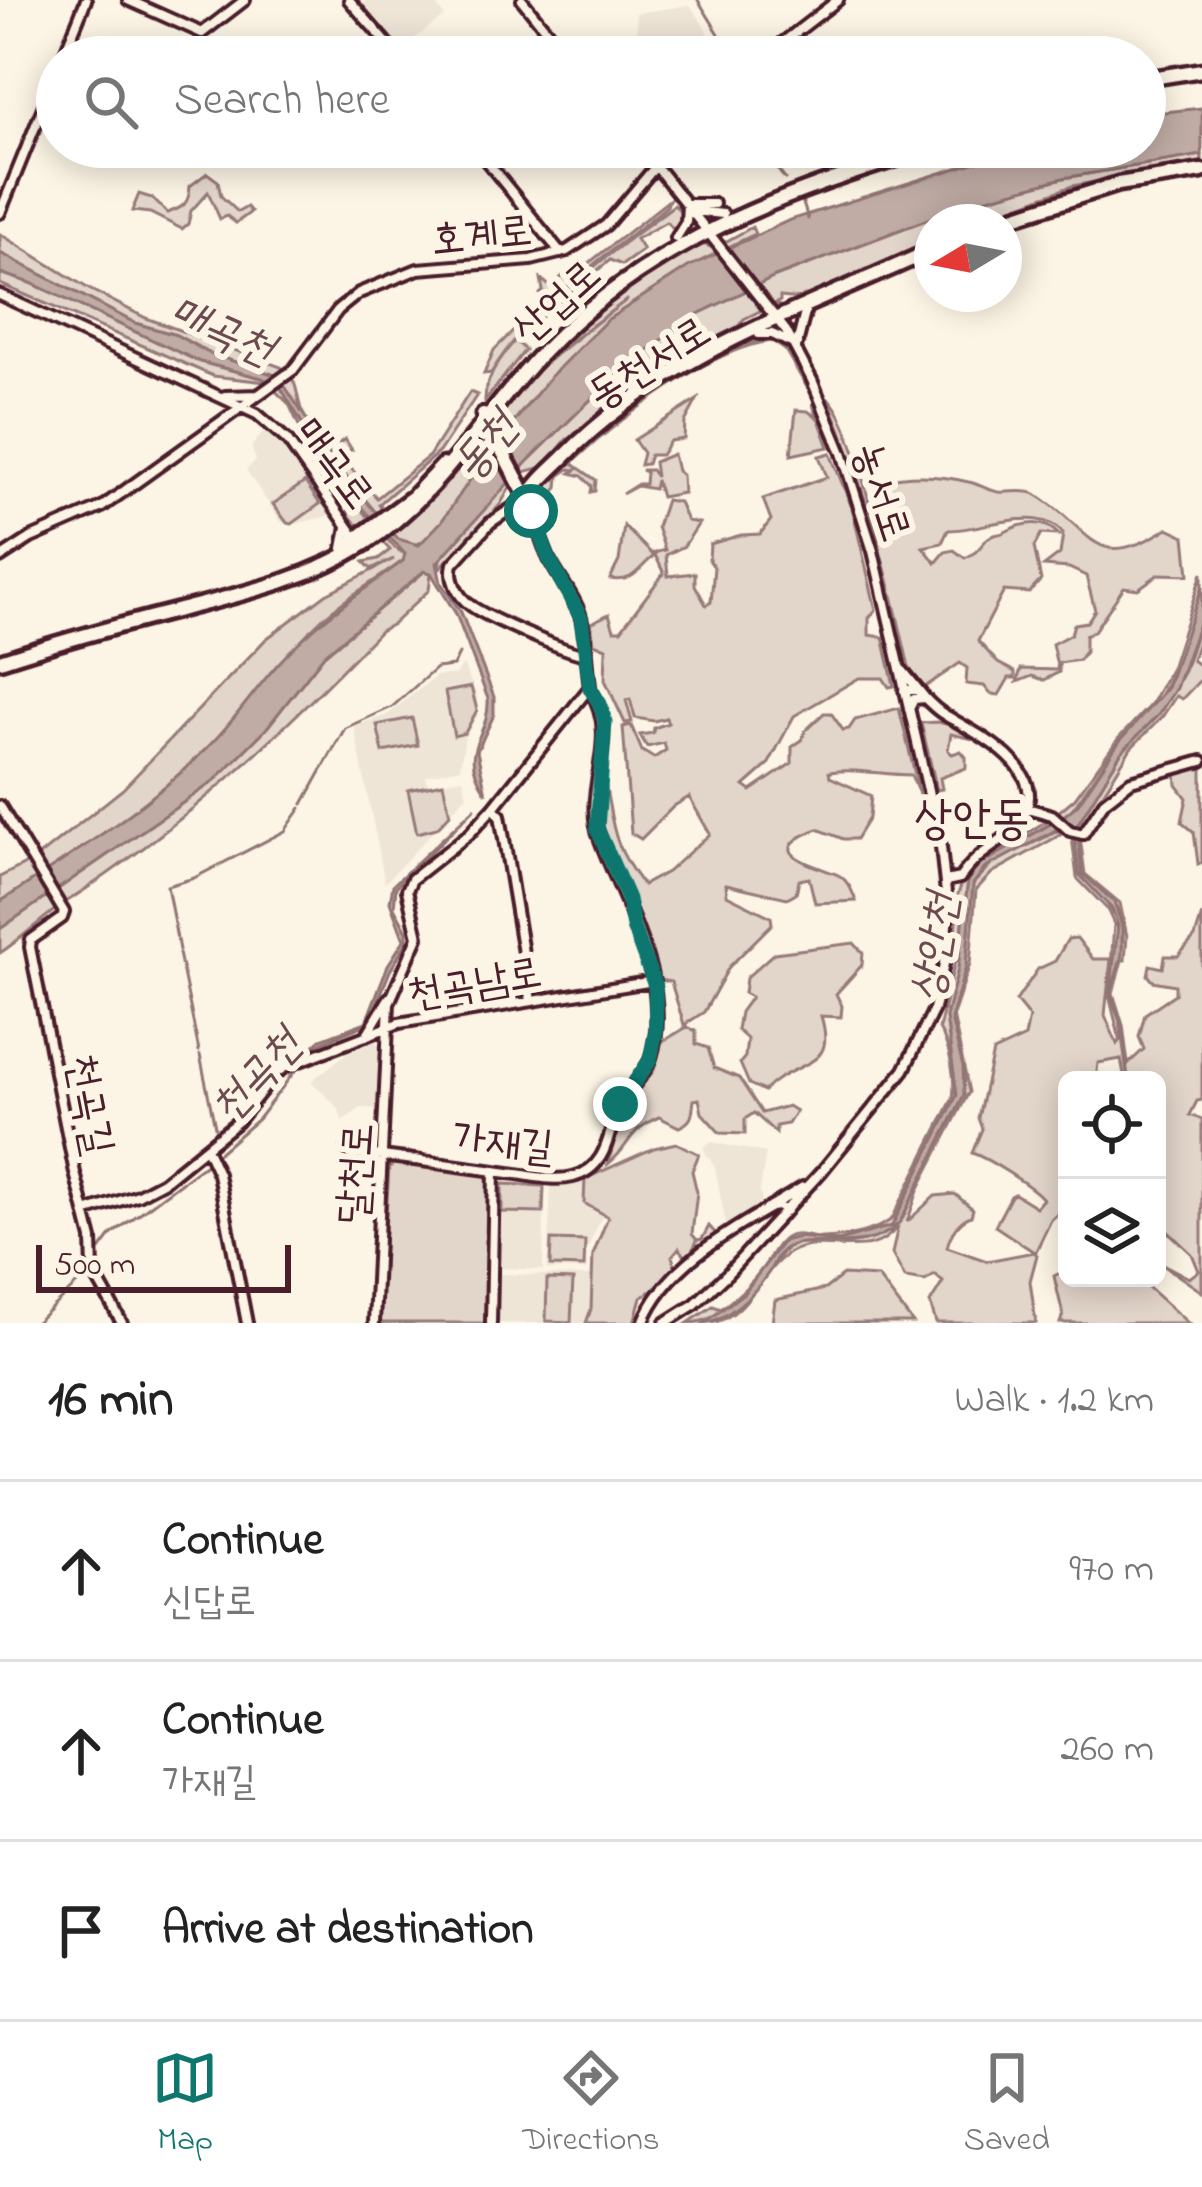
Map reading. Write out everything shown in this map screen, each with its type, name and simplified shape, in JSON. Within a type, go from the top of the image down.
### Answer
[{"type":"main road","points":[[1166,79],[1202,74]]},
{"type":"main road","name":"산업로","points":[[0,658],[272,586],[328,565],[438,483],[540,355],[617,285],[720,213],[844,168]]},
{"type":"main road","name":"산업로","points":[[720,213],[770,202],[872,168]]},
{"type":"main road","points":[[1022,216],[1099,189],[1202,173]]},
{"type":"main road","name":"동천서로","points":[[524,492],[626,400],[689,362],[914,261]]},
{"type":"main road","points":[[487,420],[524,492]]},
{"type":"main road","name":"산업로","points":[[0,658],[270,580],[359,542]]},
{"type":"street","points":[[71,36],[86,0]]},
{"type":"street","points":[[128,0],[202,33],[245,0]]},
{"type":"street","points":[[349,0],[381,36]]},
{"type":"street","points":[[522,0],[551,36]]},
{"type":"street","points":[[791,36],[838,0]]},
{"type":"street","points":[[0,213],[36,125]]},
{"type":"street","points":[[492,168],[561,253]]},
{"type":"street","name":"호계로","points":[[260,395],[293,370],[338,310],[383,280],[429,267],[531,260],[561,253],[607,225],[656,168]]},
{"type":"street","name":"농서로","points":[[658,168],[771,323],[796,348],[856,491],[944,865],[948,912],[934,1009],[904,1070],[786,1211],[705,1297],[666,1323]]},
{"type":"street","points":[[689,206],[720,213],[717,243],[682,239],[689,206]]},
{"type":"street","name":"매곡로","points":[[0,295],[244,406],[287,440],[359,542]]},
{"type":"street","points":[[796,348],[799,313]]},
{"type":"street","points":[[771,323],[777,335],[796,348]]},
{"type":"street","points":[[221,396],[260,395]]},
{"type":"street","points":[[0,559],[31,538],[91,514],[260,395]]},
{"type":"street","points":[[221,396],[229,407],[226,419]]},
{"type":"street","points":[[586,655],[472,607],[455,587],[451,568],[467,546],[524,492],[549,559],[580,614],[586,655],[590,687],[605,722],[597,828],[628,899],[633,927],[654,981]]},
{"type":"street","points":[[343,548],[347,525]]},
{"type":"street","points":[[897,659],[925,698]]},
{"type":"street","points":[[362,1040],[417,940],[406,901],[409,885],[493,808],[590,687]]},
{"type":"street","points":[[904,690],[916,690],[1012,760],[1023,773],[1038,811]]},
{"type":"street","points":[[910,712],[914,699],[925,698]]},
{"type":"street","points":[[583,699],[597,700]]},
{"type":"street","points":[[1027,808],[1054,816],[1076,832],[1131,781],[1202,761]]},
{"type":"street","points":[[1022,820],[1028,794]]},
{"type":"street","points":[[501,798],[502,824]]},
{"type":"street","name":"천곡길","points":[[0,806],[63,911],[63,917],[30,945],[92,1239],[93,1271],[121,1320]]},
{"type":"street","points":[[493,808],[500,813],[531,1001]]},
{"type":"street","points":[[946,881],[955,881],[977,855],[1038,811]]},
{"type":"street","points":[[944,865],[957,875],[963,873]]},
{"type":"street","points":[[948,912],[963,873]]},
{"type":"street","name":"천곡남로","points":[[208,1151],[246,1113],[276,1073],[391,1026],[654,981]]},
{"type":"street","name":"가재길","points":[[347,1149],[354,1154],[570,1178],[590,1169],[601,1158],[620,1104],[650,1060],[656,1030],[654,981]]},
{"type":"street","name":"달천로","points":[[374,1323],[393,991]]},
{"type":"street","points":[[85,1212],[154,1188],[208,1151],[215,1164],[247,1323]]},
{"type":"street","points":[[490,1323],[494,1171]]},
{"type":"street","points":[[666,1323],[645,1317],[669,1282],[706,1249],[810,1184]]},
{"type":"street","points":[[767,1209],[778,1206],[786,1211]]},
{"type":"shaded area","points":[[366,0],[433,0],[444,16],[418,36],[386,36],[361,6]]},
{"type":"shaded area","points":[[690,5],[708,36],[638,36],[636,13]]},
{"type":"shaded area","points":[[1202,108],[1202,155],[1166,161],[1166,112]]},
{"type":"shaded area","points":[[1202,155],[1202,164],[1155,171],[1202,166],[1097,186],[1022,211],[1022,205],[1035,200],[1022,205],[968,204],[1063,178],[1123,168],[1166,168],[1166,161]],"holes":[[[1149,172],[1046,196],[1072,186]]]},
{"type":"shaded area","points":[[957,168],[1123,168],[1063,178],[968,204],[914,204],[914,224],[775,277],[698,314],[625,366],[527,462],[437,563],[441,583],[461,612],[494,697],[494,715],[477,751],[486,793],[477,777],[474,753],[488,699],[456,614],[431,573],[424,571],[324,655],[266,729],[213,782],[0,929],[0,902],[107,831],[183,771],[291,650],[403,561],[405,554],[336,480],[281,388],[262,378],[200,362],[0,273],[0,253],[135,323],[278,376],[338,467],[398,539],[419,545],[550,377],[607,320],[688,267],[790,220]]},
{"type":"shaded area","points":[[207,173],[218,181],[221,196],[238,212],[247,207],[251,212],[236,223],[227,216],[220,219],[208,192],[182,229],[150,213],[132,211],[139,194],[152,198],[167,213],[177,209],[187,201],[190,186]]},
{"type":"shaded area","points":[[669,200],[549,303],[491,373],[484,374],[494,350],[544,300],[541,279],[551,287],[571,268],[580,270]]},
{"type":"shaded area","points":[[674,205],[682,212],[681,224],[674,229],[666,222],[636,239],[643,250],[622,265],[610,260],[544,314],[518,343],[525,350],[485,401],[490,377],[532,322]]},
{"type":"shaded area","points":[[914,224],[914,248],[802,299],[914,250],[914,254],[780,311],[777,305],[786,308],[800,299],[780,297],[737,328],[675,358],[603,407],[601,410],[676,360],[769,315],[688,358],[539,475],[568,438],[543,467],[524,472],[512,484],[500,505],[437,571],[442,556],[527,462],[625,366],[698,314],[775,277]]},
{"type":"shaded area","points":[[752,227],[755,234],[638,300],[576,352],[518,416],[425,540],[414,545],[398,539],[337,467],[319,439],[328,451],[345,439],[352,450],[342,452],[341,457],[377,498],[429,456],[470,392],[477,395],[439,452],[379,504],[401,525],[442,488],[486,436],[465,470],[514,394],[537,371],[517,389],[579,327],[624,290],[697,242],[714,248]]},
{"type":"shaded area","points":[[0,234],[146,318],[281,367],[294,382],[305,418],[278,376],[135,323],[0,253]]},
{"type":"shaded area","points":[[0,273],[200,362],[262,378],[281,388],[336,480],[405,554],[404,560],[322,619],[183,771],[107,831],[0,902],[0,877],[35,859],[123,789],[266,639],[326,594],[394,559],[371,569],[364,562],[390,550],[348,514],[343,495],[307,443],[289,404],[266,382],[213,376],[0,284]]},
{"type":"shaded area","points":[[761,339],[773,341],[749,346],[695,370],[641,406],[575,460],[573,464],[596,480],[595,491],[591,492],[592,486],[582,476],[571,473],[576,470],[569,469],[538,507],[535,502],[556,473],[607,424],[665,385],[696,368]]},
{"type":"shaded area","points":[[828,398],[852,443],[879,539],[881,481],[938,477],[996,491],[1035,494],[1094,542],[1107,547],[1143,542],[1168,528],[1185,536],[1189,575],[1159,574],[1138,589],[1124,587],[1094,631],[1085,636],[1085,652],[1079,660],[1059,663],[1059,672],[1044,680],[1032,676],[1017,682],[1021,669],[1058,670],[1052,644],[1071,634],[1074,624],[1087,622],[1095,610],[1086,576],[1069,568],[1044,566],[1060,554],[1063,534],[1039,520],[948,530],[942,543],[923,547],[936,563],[945,552],[954,550],[965,558],[991,536],[1026,524],[1047,526],[1059,535],[1041,534],[1034,547],[1041,580],[1029,593],[1004,591],[978,641],[998,663],[1015,672],[1015,678],[1009,678],[999,695],[991,694],[984,686],[966,684],[967,668],[960,663],[922,689],[910,672],[875,533]]},
{"type":"shaded area","points":[[697,400],[685,422],[684,439],[670,441],[661,455],[650,455],[647,464],[640,465],[643,453],[634,440]]},
{"type":"shaded area","points":[[813,403],[829,447],[791,455],[796,410],[816,417]]},
{"type":"shaded area","points":[[266,429],[284,448],[328,516],[292,525],[281,522],[246,470],[256,460],[251,447]]},
{"type":"shaded area","points":[[830,453],[852,508],[876,610],[869,618],[869,635],[883,637],[894,686],[889,687],[883,678],[859,678],[794,716],[768,765],[744,786],[751,791],[792,763],[792,747],[824,713],[831,713],[843,730],[855,720],[899,708],[920,796],[911,775],[829,772],[830,777],[871,796],[869,818],[856,839],[818,829],[799,838],[791,846],[792,853],[840,876],[856,901],[815,903],[809,878],[799,880],[796,893],[787,898],[726,884],[727,895],[771,917],[772,924],[729,967],[704,1012],[684,1025],[671,982],[658,980],[637,927],[631,894],[602,837],[602,772],[617,841],[643,885],[667,872],[710,834],[689,797],[641,839],[631,833],[623,727],[631,725],[642,751],[654,758],[666,750],[664,743],[647,747],[640,735],[668,723],[666,718],[635,718],[630,699],[626,700],[632,722],[625,723],[605,680],[606,648],[594,643],[591,623],[609,614],[614,630],[621,630],[664,573],[654,553],[665,550],[657,527],[666,500],[679,502],[687,521],[699,523],[684,546],[666,555],[668,576],[695,573],[695,585],[706,605],[711,602],[714,567],[709,560],[710,544],[760,534],[771,520],[763,499],[827,477],[819,456]]},
{"type":"shaded area","points":[[673,454],[683,493],[661,497],[656,480],[654,489],[637,486],[622,494],[638,484],[645,484],[646,472],[641,470],[651,470],[656,477],[654,462]]},
{"type":"shaded area","points":[[305,482],[320,504],[287,523],[273,504]]},
{"type":"shaded area","points":[[624,526],[654,556],[630,577],[610,579],[619,561]]},
{"type":"shaded area","points":[[425,571],[431,573],[429,590],[380,631],[231,776],[151,842],[0,953],[0,929],[213,782],[266,729],[324,655]]},
{"type":"shaded area","points":[[1202,573],[1181,653],[1159,699],[1119,742],[1071,811],[979,865],[968,880],[958,969],[946,1017],[957,1095],[892,1226],[839,1241],[787,1239],[741,1297],[721,1313],[688,1323],[713,1306],[721,1309],[738,1295],[785,1238],[849,1235],[892,1219],[953,1098],[951,1062],[939,1029],[955,961],[958,894],[964,877],[975,864],[1050,819],[1075,798],[1118,739],[1151,704],[1171,668]]},
{"type":"shaded area","points":[[1202,587],[1202,615],[1176,688],[1159,714],[1121,753],[1077,825],[1082,873],[1114,902],[1122,926],[1122,955],[1111,992],[1123,1028],[1127,1071],[1110,993],[1118,926],[1112,909],[1079,874],[1069,823],[985,868],[973,884],[966,966],[951,1019],[963,1067],[964,1095],[900,1222],[870,1240],[795,1244],[784,1249],[741,1304],[704,1323],[744,1293],[783,1241],[799,1237],[839,1241],[892,1226],[957,1095],[946,1017],[958,969],[968,880],[979,865],[1078,804],[1119,742],[1167,688]]},
{"type":"shaded area","points":[[1202,615],[1192,660],[1202,667],[1202,678],[1182,699],[1176,696],[1131,748],[1080,837],[1085,874],[1120,903],[1127,936],[1125,960],[1113,993],[1128,1064],[1144,1049],[1139,1037],[1145,1014],[1175,994],[1175,985],[1153,981],[1148,975],[1150,965],[1163,968],[1165,956],[1178,956],[1195,937],[1202,915],[1202,1100],[1190,1115],[1202,1119],[1202,1292],[1166,1267],[1189,1278],[1199,1271],[1192,1254],[1166,1229],[1166,1071],[1123,1071],[1121,1059],[1098,1063],[1097,1071],[1058,1071],[1058,1213],[1035,1253],[1030,1281],[1036,1323],[936,1323],[930,1303],[943,1282],[935,1275],[925,1281],[905,1278],[892,1254],[898,1226],[875,1244],[795,1250],[773,1267],[736,1311],[711,1323],[744,1300],[786,1248],[798,1243],[865,1241],[891,1231],[903,1218],[930,1156],[959,1108],[963,1067],[951,1012],[966,966],[973,884],[994,862],[1073,824],[1079,874],[1116,919],[1119,939],[1113,982],[1122,950],[1121,918],[1111,899],[1082,873],[1077,825],[1121,753],[1159,714],[1184,671]],"holes":[[[1071,829],[1077,878],[1107,909],[1114,924],[1109,995],[1120,1040],[1117,1044],[1105,1015],[1111,959],[1093,959],[1077,938],[1068,939],[1055,961],[1038,969],[1016,1001],[1029,1017],[1025,1037],[993,1052],[978,1118],[982,1129],[972,1153],[1043,1199],[1036,1207],[1011,1196],[995,1226],[1034,1252],[987,1261],[947,1247],[973,1209],[955,1194],[935,1196],[907,1222],[919,1188],[969,1092],[953,1015],[970,964],[976,890],[992,873]]]},
{"type":"shaded area","points":[[463,665],[477,695],[478,714],[465,737],[460,768],[426,776],[428,784],[463,778],[467,795],[385,883],[354,726],[387,715],[436,676],[456,674]]},
{"type":"shaded area","points":[[471,687],[477,710],[465,733],[454,736],[445,692]]},
{"type":"shaded area","points":[[412,718],[418,745],[383,752],[377,725]]},
{"type":"shaded area","points":[[938,722],[987,742],[951,734],[948,750],[952,754],[961,751],[966,768],[940,778],[942,789],[937,790],[921,723]]},
{"type":"shaded area","points":[[1202,764],[1202,862],[1198,864],[1194,832],[1182,822],[1187,798],[1177,785],[1176,770]]},
{"type":"shaded area","points":[[443,783],[450,814],[437,828],[417,833],[408,790]]},
{"type":"shaded area","name":"천곡천","points":[[476,807],[396,887],[394,907],[407,931],[407,942],[369,1023],[303,1055],[321,1039],[366,1022],[388,965],[404,940],[390,902],[393,885]]},
{"type":"shaded area","points":[[854,943],[863,953],[862,965],[836,994],[841,1017],[821,1016],[825,1034],[819,1055],[764,1091],[749,1084],[740,1063],[747,1039],[737,1030],[740,1012],[751,997],[744,993],[746,978],[774,953]]},
{"type":"shaded area","points":[[687,1027],[696,1031],[696,1044],[708,1048],[714,1068],[739,1078],[762,1113],[788,1106],[796,1111],[788,1124],[776,1126],[776,1133],[754,1113],[745,1119],[745,1134],[720,1133],[702,1113],[699,1099],[694,1100],[687,1122],[679,1127],[659,1117],[648,1122],[608,1164],[623,1110],[654,1070],[660,1043]]},
{"type":"shaded area","points":[[375,1041],[383,1049],[381,1109],[361,1108],[342,1121],[339,1109],[311,1081],[347,1053]]},
{"type":"shaded area","points":[[711,1142],[766,1153],[762,1208],[727,1230],[715,1168],[703,1148]]},
{"type":"shaded area","points":[[676,1143],[699,1154],[692,1171],[697,1192],[692,1234],[702,1239],[709,1226],[718,1236],[700,1250],[696,1243],[690,1255],[679,1248],[672,1256],[676,1268],[660,1286],[641,1297],[634,1323],[586,1323],[593,1255],[608,1217],[584,1203],[585,1179]]},
{"type":"shaded area","points":[[394,1163],[485,1175],[489,1181],[486,1323],[379,1323],[389,1168]]},
{"type":"shaded area","points":[[505,1178],[545,1184],[543,1270],[496,1268],[498,1182]]},
{"type":"shaded area","points":[[585,1179],[584,1203],[603,1214],[587,1250],[586,1270],[547,1270],[551,1185]]},
{"type":"shaded area","points":[[502,1184],[544,1186],[543,1213],[502,1212]]},
{"type":"shaded area","points":[[551,1240],[585,1241],[584,1267],[550,1266]]},
{"type":"shaded area","points":[[496,1274],[592,1276],[590,1314],[585,1323],[495,1323]]},
{"type":"shaded area","points":[[1058,1274],[1058,1287],[1148,1287],[1188,1323],[1060,1323],[1063,1315],[1054,1276]]},
{"type":"shaded area","points":[[843,1275],[878,1277],[913,1323],[772,1323],[775,1300],[825,1289]]},
{"type":"shaded area","points":[[547,1279],[573,1280],[571,1322],[546,1321]]},
{"type":"waterway","points":[[698,0],[720,36]]},
{"type":"waterway","points":[[776,168],[785,179]]},
{"type":"waterway","points":[[802,200],[808,219]]},
{"type":"waterway","points":[[303,804],[345,728],[392,707],[436,668],[453,666],[459,654]]},
{"type":"waterway","points":[[179,950],[167,886],[194,878],[285,831],[301,808]]},
{"type":"waterway","points":[[179,953],[199,1051]]},
{"type":"waterway","points":[[200,1055],[215,1127]]},
{"type":"waterway","name":"천곡천","points":[[214,1157],[258,1119],[301,1063]]},
{"type":"waterway","name":"천곡천","points":[[100,1250],[112,1234],[207,1163]]},
{"type":"waterway","name":"천곡천","points":[[35,1323],[89,1273]]},
{"type":"district","name":"상안동","points":[[972,816]]},
{"type":"route","points":[[531,511],[549,559],[581,618],[590,688],[605,722],[596,812],[599,839],[628,899],[655,986],[656,1030],[650,1060],[620,1104]]},
{"type":"water label","name":"매곡천","points":[[223,328]]},
{"type":"water label","name":"동천","points":[[483,444]]},
{"type":"water label","name":"상안천","points":[[932,947]]}]
